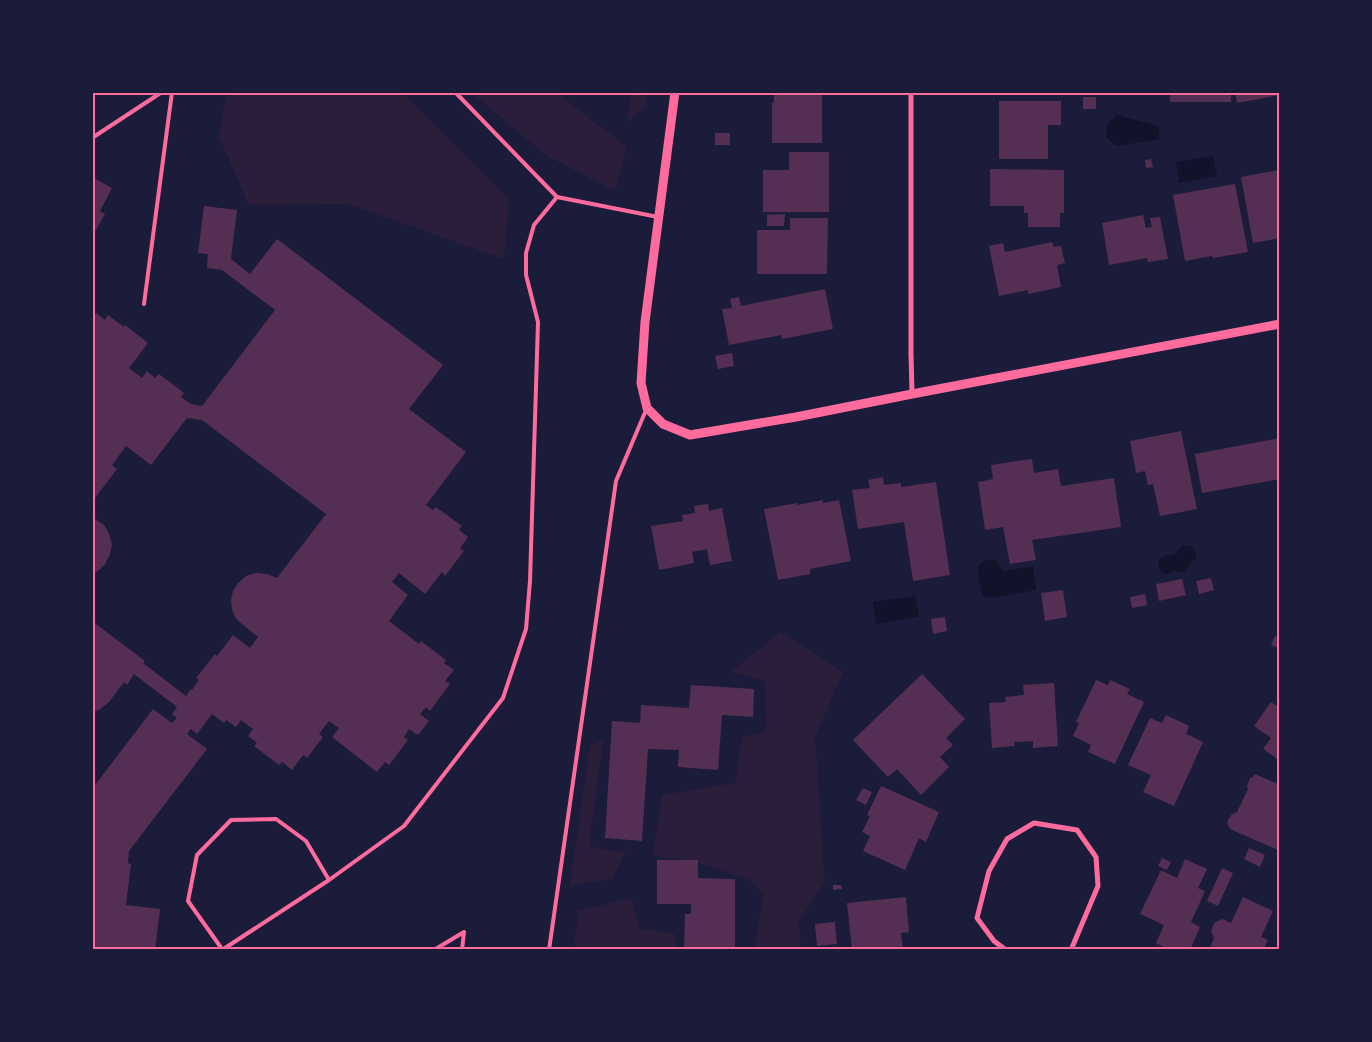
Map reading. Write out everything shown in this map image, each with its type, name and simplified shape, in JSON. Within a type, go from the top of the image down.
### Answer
[{"type":"street","points":[[675,92],[642,351],[641,383],[647,408],[663,424],[690,435],[796,417],[1280,324]]},
{"type":"street","points":[[911,92],[912,394]]},
{"type":"street","points":[[1006,950],[994,941],[977,918],[989,871],[1007,839],[1034,822],[1077,830],[1096,857],[1098,886],[1071,950]]},
{"type":"lane","points":[[92,138],[162,92]]},
{"type":"lane","points":[[144,304],[172,92]]},
{"type":"lane","points":[[455,92],[557,197],[658,216]]},
{"type":"lane","points":[[329,880],[306,841],[276,819],[231,820],[197,855],[188,901],[222,950],[329,880],[404,826],[502,698],[526,629],[530,580],[538,322],[526,276],[526,253],[534,225],[557,197]]},
{"type":"lane","points":[[549,950],[616,481],[647,408]]},
{"type":"lane","points":[[434,950],[464,932],[462,950]]},
{"type":"shaded area","points":[[227,93],[402,93],[509,198],[504,259],[348,204],[249,205],[219,137]]},
{"type":"shaded area","points":[[472,93],[557,93],[627,147],[615,191],[547,156]]},
{"type":"shaded area","points":[[631,93],[647,93],[645,108],[628,121]]},
{"type":"shaded area","points":[[1117,115],[1159,126],[1159,139],[1116,146],[1106,137],[1107,125]]},
{"type":"shaded area","points":[[1213,156],[1217,176],[1179,183],[1176,162]]},
{"type":"shaded area","points":[[1187,545],[1194,549],[1197,558],[1184,571],[1162,573],[1159,568],[1159,560],[1165,556],[1174,555],[1181,547]]},
{"type":"shaded area","points":[[993,559],[998,562],[999,567],[1004,571],[1033,566],[1036,590],[989,598],[982,595],[979,567],[986,560]]},
{"type":"shaded area","points":[[915,596],[919,616],[876,624],[873,602]]},
{"type":"shaded area","points":[[780,632],[843,672],[815,737],[825,882],[799,922],[801,949],[755,949],[763,895],[750,880],[693,861],[653,856],[662,795],[735,783],[742,737],[766,731],[765,681],[731,672]]},
{"type":"shaded area","points":[[603,740],[589,846],[625,853],[612,879],[570,885],[590,745]]},
{"type":"shaded area","points":[[631,898],[639,928],[675,934],[675,949],[574,949],[578,911]]},
{"type":"building","points":[[774,92],[822,92],[822,143],[772,143],[772,103],[774,103]]},
{"type":"building","points":[[1170,92],[1231,92],[1231,102],[1170,102]]},
{"type":"building","points":[[1235,92],[1280,92],[1280,95],[1237,103]]},
{"type":"building","points":[[1083,97],[1096,97],[1096,109],[1083,109]]},
{"type":"building","points":[[999,101],[1061,101],[1061,125],[1048,125],[1048,159],[999,159]]},
{"type":"building","points":[[715,133],[730,133],[730,145],[715,145]]},
{"type":"building","points":[[789,152],[829,152],[829,212],[763,212],[763,170],[789,170]]},
{"type":"building","points":[[1151,159],[1153,167],[1146,168],[1145,160]]},
{"type":"building","points":[[990,169],[1064,170],[1064,213],[1060,213],[1060,227],[1028,227],[1028,213],[1024,213],[1024,206],[990,206]]},
{"type":"building","points":[[1279,170],[1280,238],[1253,243],[1241,177]]},
{"type":"building","points":[[92,177],[112,188],[100,211],[105,214],[92,237]]},
{"type":"building","points":[[1235,184],[1248,252],[1185,261],[1173,195]]},
{"type":"building","points":[[204,206],[237,210],[231,259],[250,274],[277,239],[443,365],[409,409],[466,452],[426,505],[433,510],[436,507],[462,526],[459,530],[468,537],[460,548],[464,551],[445,576],[442,572],[425,594],[399,573],[392,582],[408,595],[389,621],[419,644],[421,641],[446,660],[444,663],[454,670],[445,681],[450,684],[430,711],[426,707],[420,714],[429,721],[418,735],[409,729],[404,737],[408,740],[389,765],[385,762],[377,772],[332,737],[339,728],[329,721],[319,734],[323,737],[307,758],[303,755],[292,770],[282,762],[279,765],[254,746],[257,743],[248,736],[253,729],[241,720],[236,727],[226,720],[224,723],[212,714],[197,734],[191,729],[187,734],[207,749],[129,851],[128,863],[131,864],[126,905],[160,909],[155,950],[92,950],[92,789],[153,709],[172,723],[177,718],[172,714],[177,707],[134,674],[127,685],[124,682],[109,702],[99,710],[92,712],[92,621],[145,661],[143,663],[186,696],[199,680],[196,678],[215,654],[217,656],[233,635],[250,648],[258,637],[235,617],[232,609],[233,591],[238,583],[246,576],[256,573],[267,574],[277,578],[326,514],[202,420],[187,418],[151,465],[126,446],[112,465],[117,469],[92,502],[92,315],[94,316],[96,313],[105,320],[108,315],[124,327],[125,325],[148,343],[129,368],[142,378],[147,371],[155,378],[159,374],[184,393],[181,397],[191,404],[202,406],[275,310],[222,270],[207,268],[208,254],[198,253]]},
{"type":"building","points":[[785,214],[784,226],[767,226],[767,215]]},
{"type":"building","points":[[1143,215],[1146,228],[1152,227],[1150,218],[1160,217],[1168,259],[1148,262],[1147,258],[1109,265],[1102,223]]},
{"type":"building","points":[[790,218],[828,218],[827,274],[757,274],[757,230],[790,230]]},
{"type":"building","points":[[1052,242],[1054,247],[1061,246],[1065,263],[1057,265],[1061,287],[1028,294],[1028,290],[999,296],[989,246],[1003,243],[1005,252]]},
{"type":"building","points":[[825,289],[833,329],[782,339],[781,335],[729,345],[722,309],[732,308],[730,299],[739,297],[741,306]]},
{"type":"building","points":[[732,353],[734,366],[718,369],[715,356]]},
{"type":"building","points":[[1181,431],[1197,509],[1160,516],[1153,484],[1148,485],[1145,471],[1136,473],[1130,441]]},
{"type":"building","points":[[1280,438],[1280,479],[1202,493],[1195,454]]},
{"type":"building","points":[[1032,459],[1034,473],[1058,469],[1061,486],[1114,478],[1121,527],[1032,540],[1036,560],[1010,564],[1003,527],[985,530],[978,482],[993,479],[991,465]]},
{"type":"building","points":[[883,477],[884,485],[901,483],[901,487],[936,482],[950,575],[913,581],[904,522],[858,529],[852,490],[870,488],[868,480]]},
{"type":"building","points":[[823,500],[823,503],[839,500],[851,561],[810,569],[810,574],[778,580],[764,509]]},
{"type":"building","points":[[708,504],[709,511],[722,508],[732,561],[710,565],[707,549],[692,552],[694,563],[659,570],[651,526],[683,521],[682,515],[695,513],[694,506]]},
{"type":"building","points":[[92,517],[104,525],[112,544],[105,564],[98,571],[92,573]]},
{"type":"building","points":[[1211,578],[1214,590],[1199,594],[1196,581]]},
{"type":"building","points":[[1182,579],[1186,595],[1159,601],[1156,584]]},
{"type":"building","points":[[1063,590],[1067,617],[1045,621],[1041,593]]},
{"type":"building","points":[[1145,594],[1147,605],[1132,608],[1130,597]]},
{"type":"building","points":[[945,617],[947,631],[933,634],[931,619]]},
{"type":"building","points":[[1275,636],[1280,638],[1280,649],[1271,645]]},
{"type":"building","points":[[922,674],[965,719],[946,738],[953,745],[940,757],[949,767],[921,795],[897,769],[888,777],[853,740]]},
{"type":"building","points":[[1096,680],[1108,685],[1110,680],[1130,689],[1127,694],[1144,702],[1115,764],[1088,752],[1091,745],[1073,736],[1079,723],[1076,722]]},
{"type":"building","points":[[1054,683],[1058,746],[1033,748],[1033,741],[1014,742],[1015,746],[992,748],[989,703],[1006,702],[1005,697],[1024,695],[1023,685]]},
{"type":"building","points":[[691,685],[754,689],[753,717],[722,715],[718,770],[678,767],[679,750],[648,749],[642,841],[605,838],[612,721],[640,723],[641,705],[689,708]]},
{"type":"building","points":[[1271,702],[1280,708],[1280,761],[1263,749],[1271,738],[1254,726]]},
{"type":"building","points":[[1166,715],[1189,726],[1186,734],[1203,742],[1174,806],[1143,792],[1151,775],[1128,765],[1150,718],[1162,723]]},
{"type":"building","points":[[1255,774],[1280,785],[1280,851],[1230,829],[1227,822],[1231,815],[1237,812],[1248,789],[1247,786],[1250,778]]},
{"type":"building","points":[[881,786],[939,812],[926,842],[919,838],[905,870],[863,851],[870,836],[862,832],[870,816],[867,815]]},
{"type":"building","points":[[863,788],[872,792],[866,805],[856,800]]},
{"type":"building","points":[[1249,848],[1265,855],[1260,867],[1244,859]]},
{"type":"building","points":[[1162,858],[1171,862],[1167,870],[1158,866]]},
{"type":"building","points":[[1185,859],[1207,869],[1198,888],[1205,891],[1191,922],[1200,927],[1190,950],[1169,950],[1156,943],[1164,925],[1140,914],[1161,870],[1177,878]]},
{"type":"building","points":[[657,860],[698,860],[698,878],[735,879],[735,950],[684,950],[685,914],[691,914],[691,904],[657,904]]},
{"type":"building","points":[[1222,868],[1233,873],[1218,906],[1207,901]]},
{"type":"building","points":[[833,885],[841,885],[842,889],[833,890]]},
{"type":"building","points":[[906,897],[909,932],[901,933],[903,950],[852,950],[847,903]]},
{"type":"building","points":[[1243,897],[1273,911],[1261,937],[1268,940],[1263,950],[1209,950],[1214,938],[1211,931],[1215,922],[1223,919],[1231,923]]},
{"type":"building","points":[[835,922],[837,944],[817,946],[815,924]]}]
